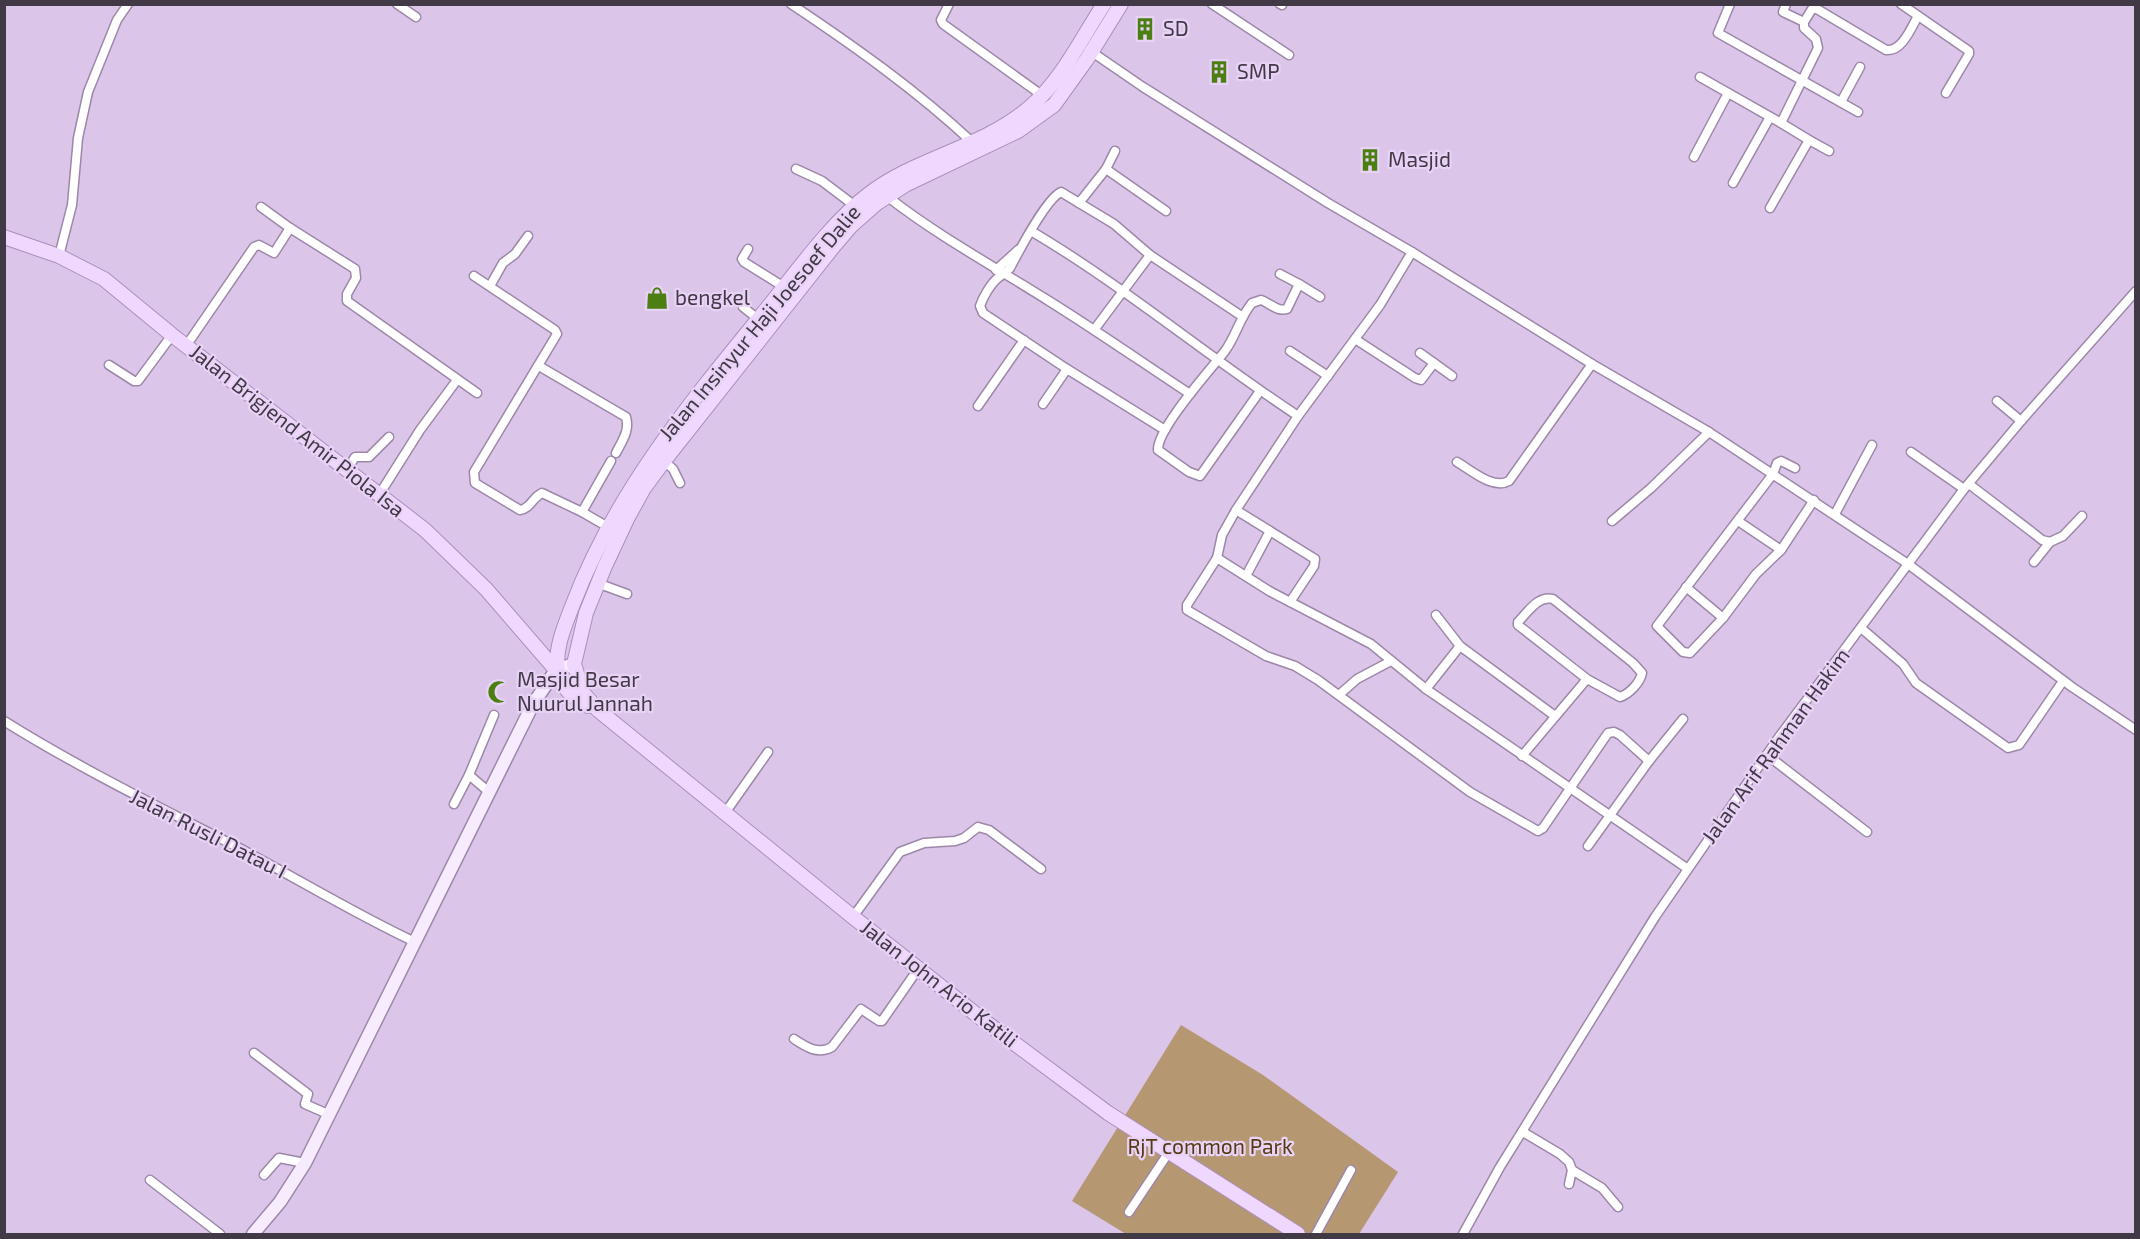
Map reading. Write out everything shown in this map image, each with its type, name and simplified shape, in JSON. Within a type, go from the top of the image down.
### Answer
[{"type":"main road","name":"Jalan Insinyur Haji Joesoef Dalie","points":[[557,670],[566,623],[581,584],[608,527],[651,457],[701,389],[784,287],[832,230],[869,194],[890,181],[1013,120],[1043,96],[1061,73],[1104,4]]},
{"type":"main road","name":"Jalan Insinyur Haji Joesoef Dalie","points":[[574,664],[586,613],[597,583],[644,488],[845,233],[869,211],[905,185],[991,146],[1054,105],[1121,4]]},
{"type":"main road","name":"Jalan Brigjend Amir Piola Isa","points":[[4,237],[60,256],[104,279],[186,346],[425,530],[486,589],[557,670]]},
{"type":"main road","name":"Jalan John Ario Katili","points":[[574,664],[581,689],[598,710],[918,969],[1108,1113],[1298,1234]]},
{"type":"main road","name":"Jalan John Ario Katili","points":[[557,670],[566,690],[584,704],[598,710]]},
{"type":"street","points":[[60,256],[72,205],[78,138],[88,92],[117,20],[128,4]]},
{"type":"street","points":[[397,4],[416,17]]},
{"type":"street","points":[[949,4],[941,20],[943,24],[1043,96]]},
{"type":"street","points":[[1212,4],[1289,55]]},
{"type":"street","points":[[1730,4],[1718,33],[1858,112]]},
{"type":"street","points":[[1786,4],[1783,12],[1804,22]]},
{"type":"street","points":[[1901,4],[1968,51],[1969,54],[1946,93]]},
{"type":"street","points":[[792,5],[936,108],[972,142]]},
{"type":"street","points":[[1781,123],[1816,54],[1818,44],[1805,29],[1804,22],[1812,9],[1817,9],[1886,50],[1892,51],[1899,46],[1918,16]]},
{"type":"street","points":[[1080,41],[1091,52],[1328,203],[1412,252],[1592,364],[1709,432],[1814,500],[1908,564],[2063,681],[2136,730]]},
{"type":"street","points":[[1841,102],[1860,67]]},
{"type":"street","points":[[1700,77],[1829,151]]},
{"type":"street","points":[[1694,157],[1728,93]]},
{"type":"street","points":[[1733,183],[1770,117]]},
{"type":"street","points":[[1770,208],[1809,140]]},
{"type":"street","points":[[1079,203],[1106,169],[1115,152]]},
{"type":"street","points":[[796,169],[822,181],[855,206]]},
{"type":"street","points":[[1106,169],[1166,210]]},
{"type":"street","points":[[1165,430],[1066,369],[983,313],[980,306],[982,300],[997,279],[1005,275],[1031,231],[1058,193],[1063,193],[1114,224],[1150,255],[1243,317]]},
{"type":"street","points":[[888,196],[906,211],[1190,394]]},
{"type":"street","points":[[261,207],[355,269],[356,278],[347,294],[347,301],[477,393]]},
{"type":"street","points":[[186,346],[254,247],[259,245],[274,253],[290,228]]},
{"type":"street","points":[[1031,231],[1123,291],[1298,416]]},
{"type":"street","points":[[490,286],[503,263],[516,254],[528,236]]},
{"type":"street","points":[[996,270],[1021,248]]},
{"type":"street","points":[[748,249],[742,259],[744,262],[784,287]]},
{"type":"street","points":[[1412,252],[1394,284],[1298,416],[1236,510],[1222,536],[1217,558],[1187,605],[1187,610],[1266,656],[1295,666],[1340,694],[1368,718],[1470,792],[1536,831],[1543,828],[1605,736],[1611,731],[1620,735],[1649,760]]},
{"type":"street","points":[[1094,330],[1150,255]]},
{"type":"street","points":[[1280,273],[1320,297]]},
{"type":"street","points":[[474,276],[556,332],[557,336],[474,472],[473,480],[520,510],[526,509],[538,495],[542,494],[608,527]]},
{"type":"street","points":[[1260,391],[1200,476],[1189,472],[1160,453],[1158,444],[1165,430],[1230,343],[1252,303],[1266,302],[1277,309],[1284,310],[1299,284]]},
{"type":"street","name":"Jalan Arif Rahman Hakim","points":[[1463,1234],[1500,1167],[1524,1132],[1655,917],[1767,755],[1967,487],[2021,421],[2136,291]]},
{"type":"street","points":[[743,307],[758,319]]},
{"type":"street","points":[[109,365],[134,381],[138,381],[172,335]]},
{"type":"street","points":[[1355,339],[1419,380],[1434,363]]},
{"type":"street","points":[[978,405],[1024,340]]},
{"type":"street","points":[[1290,351],[1328,376]]},
{"type":"street","points":[[1420,353],[1452,376]]},
{"type":"street","points":[[1457,462],[1494,483],[1504,484],[1509,481],[1592,364]]},
{"type":"street","points":[[538,366],[626,417],[628,424],[626,434],[616,453]]},
{"type":"street","points":[[1043,404],[1066,369]]},
{"type":"street","points":[[379,495],[420,430],[457,380]]},
{"type":"street","points":[[1997,401],[2021,421]]},
{"type":"street","points":[[1612,521],[1651,488],[1709,432]]},
{"type":"street","points":[[347,470],[355,457],[369,457],[388,437]]},
{"type":"street","points":[[1835,514],[1872,445]]},
{"type":"street","points":[[1911,452],[1967,487],[2042,540],[2050,542]]},
{"type":"street","points":[[1795,468],[1781,460],[1777,463],[1773,474],[1657,626],[1683,652],[1690,653],[1694,650],[1723,618],[1756,574],[1781,550],[1814,500]]},
{"type":"street","points":[[582,512],[611,461]]},
{"type":"street","points":[[663,461],[673,469],[680,483]]},
{"type":"street","points":[[1236,510],[1315,559],[1314,566],[1290,602]]},
{"type":"street","points":[[2034,562],[2050,542],[2062,536],[2082,516]]},
{"type":"street","points":[[1738,521],[1781,550]]},
{"type":"street","points":[[1246,576],[1270,531]]},
{"type":"street","points":[[1217,558],[1290,602],[1371,644],[1426,689],[1570,790],[1688,868]]},
{"type":"street","points":[[597,583],[627,594]]},
{"type":"street","points":[[1686,587],[1723,618]]},
{"type":"street","points":[[1553,598],[1633,663],[1642,673],[1641,679],[1635,686],[1620,697],[1587,679],[1518,626],[1518,622],[1539,600],[1553,598]]},
{"type":"street","points":[[1436,615],[1460,646],[1555,716]]},
{"type":"street","points":[[1861,628],[1903,664],[1916,683],[2008,748],[2019,744],[2063,681]]},
{"type":"street","points":[[1426,689],[1460,646]]},
{"type":"street","points":[[1340,694],[1357,679],[1391,660]]},
{"type":"street","points":[[253,1234],[280,1202],[305,1163],[528,714],[557,670],[574,664]]},
{"type":"street","points":[[1522,756],[1587,679]]},
{"type":"street","points":[[454,804],[494,715]]},
{"type":"street","points":[[1588,846],[1649,760],[1683,719]]},
{"type":"street","name":"Jalan Rusli Datau I","points":[[4,721],[126,792],[242,850],[366,919],[415,942]]},
{"type":"street","points":[[725,813],[768,752]]},
{"type":"street","points":[[1767,755],[1867,832]]},
{"type":"street","points":[[469,775],[489,792]]},
{"type":"street","points":[[853,917],[900,852],[924,843],[955,842],[964,838],[978,826],[989,830],[1041,869]]},
{"type":"street","points":[[794,1039],[810,1049],[826,1050],[832,1047],[861,1010],[882,1021],[918,969]]},
{"type":"street","points":[[254,1053],[308,1094],[305,1104],[330,1115]]},
{"type":"street","points":[[1524,1132],[1560,1154],[1569,1162],[1569,1168],[1602,1188],[1618,1208]]},
{"type":"street","points":[[1129,1212],[1169,1152]]},
{"type":"street","points":[[264,1175],[279,1158],[305,1163]]},
{"type":"street","points":[[1316,1234],[1352,1170]]},
{"type":"street","points":[[1569,1184],[1572,1170]]},
{"type":"street","points":[[150,1180],[220,1234]]},
{"type":"green space","name":"RjT common Park","points":[[1181,1025],[1263,1075],[1398,1172],[1359,1234],[1126,1234],[1072,1201]]},
{"type":"place","name":"SD","points":[[1145,29]]},
{"type":"place","name":"SMP","points":[[1219,72]]},
{"type":"place","name":"Masjid","points":[[1370,160]]},
{"type":"place","name":"bengkel","points":[[657,298]]},
{"type":"place","name":"Masjid Besar Nuurul Jannah","points":[[499,692]]}]
